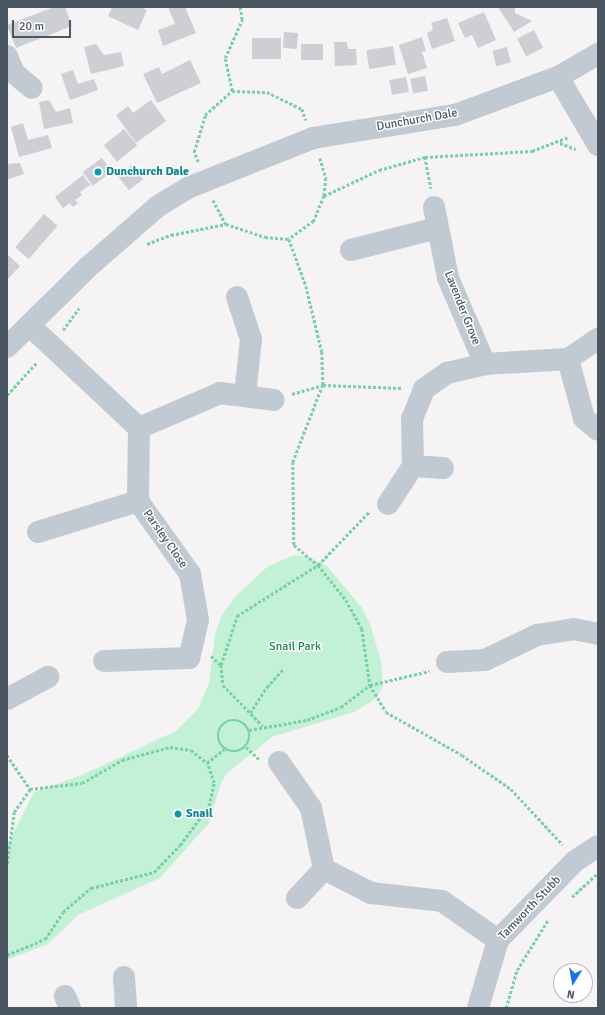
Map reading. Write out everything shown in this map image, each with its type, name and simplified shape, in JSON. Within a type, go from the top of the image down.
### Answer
[{"type":"street","name":"Dunchurch Dale","points":[[7,347],[87,268],[158,206],[204,181],[314,138],[455,115],[558,77],[598,54]]},
{"type":"street","points":[[7,56],[14,73],[32,88]]},
{"type":"street","points":[[558,77],[592,136]]},
{"type":"street","name":"Lavender Grove","points":[[434,207],[448,278],[485,364]]},
{"type":"street","points":[[351,250],[437,228]]},
{"type":"street","points":[[237,297],[251,339],[245,395]]},
{"type":"street","points":[[29,325],[139,428],[220,393],[245,395],[274,400]]},
{"type":"street","points":[[388,504],[412,466],[412,419],[424,389],[447,373],[485,364],[568,359],[598,339]]},
{"type":"street","points":[[568,359],[584,418],[598,430]]},
{"type":"street","name":"Parsley Close","points":[[104,660],[189,658],[198,620],[190,574],[138,502],[139,428]]},
{"type":"street","points":[[412,466],[443,468]]},
{"type":"street","name":"Parsley Close","points":[[38,532],[138,502]]},
{"type":"street","points":[[447,662],[485,660],[537,635],[573,629],[598,634]]},
{"type":"street","points":[[7,699],[48,677]]},
{"type":"street","points":[[279,762],[311,808],[324,868],[371,893],[442,901],[498,940]]},
{"type":"street","name":"Tamworth Stubb","points":[[478,1008],[498,940],[575,861],[598,846]]},
{"type":"street","points":[[297,898],[324,868]]},
{"type":"street","points":[[124,977],[126,1008]]},
{"type":"path","points":[[232,91],[225,58],[242,20],[240,7]]},
{"type":"path","points":[[140,247],[171,235],[226,224],[265,237],[289,239],[314,221],[324,196],[326,178],[314,138],[302,109],[267,92],[232,91],[205,115],[194,152],[204,181],[226,224]]},
{"type":"path","points":[[324,196],[379,170],[425,157],[532,151],[592,136]]},
{"type":"path","points":[[425,157],[434,207]]},
{"type":"path","points":[[289,239],[306,286],[322,352],[323,385],[294,462],[294,544],[318,566],[346,600],[362,629],[370,685],[386,712],[462,755],[510,789],[590,879]]},
{"type":"path","points":[[7,395],[52,346],[80,306]]},
{"type":"path","points":[[274,400],[323,385],[424,389]]},
{"type":"path","points":[[264,726],[223,685],[221,665],[238,616],[318,566],[375,506],[388,504]]},
{"type":"path","points":[[193,642],[221,665]]},
{"type":"path","points":[[249,730],[264,726],[307,720],[341,707],[370,685],[428,671],[445,672],[447,662]]},
{"type":"path","points":[[250,713],[266,686],[283,670]]},
{"type":"path","points":[[238,720],[249,730],[250,739],[244,749],[235,752],[224,749],[218,734],[226,722],[238,720]]},
{"type":"path","points":[[7,864],[14,812],[30,789],[82,783],[122,760],[170,747],[191,750],[207,763],[214,783],[209,806],[180,845],[154,872],[91,888],[63,912],[45,939],[7,955]]},
{"type":"path","points":[[207,763],[224,749]]},
{"type":"path","points":[[7,754],[30,789]]},
{"type":"path","points":[[569,899],[598,873]]},
{"type":"path","points":[[506,1008],[517,970],[554,915]]},
{"type":"green space","name":"Snail Park","points":[[294,555],[309,557],[327,566],[362,608],[370,624],[381,661],[383,687],[375,699],[354,712],[272,737],[227,773],[221,783],[209,823],[160,878],[78,915],[48,944],[7,960],[7,846],[34,792],[82,775],[176,731],[198,709],[209,683],[215,634],[222,615],[235,597],[267,567]]},
{"type":"building","points":[[54,7],[65,7],[72,26],[16,48],[7,25]]},
{"type":"building","points":[[112,7],[140,7],[147,10],[138,30],[108,16]]},
{"type":"building","points":[[168,7],[185,7],[196,33],[163,46],[158,30],[175,24]]},
{"type":"building","points":[[498,7],[515,7],[515,13],[532,21],[514,32]]},
{"type":"building","points":[[484,12],[496,40],[478,48],[472,35],[465,38],[458,23]]},
{"type":"building","points":[[447,18],[455,41],[432,49],[427,33],[433,30],[431,23]]},
{"type":"building","points":[[534,30],[543,48],[526,56],[517,39]]},
{"type":"building","points":[[284,32],[298,33],[297,49],[283,48]]},
{"type":"building","points":[[422,37],[426,51],[422,52],[427,68],[408,74],[399,45]]},
{"type":"building","points":[[252,38],[281,38],[281,59],[252,59]]},
{"type":"building","points":[[334,42],[347,42],[348,49],[356,49],[357,65],[335,66]]},
{"type":"building","points":[[96,44],[104,55],[121,52],[124,66],[91,74],[84,47]]},
{"type":"building","points":[[301,44],[323,44],[323,60],[301,60]]},
{"type":"building","points":[[393,46],[396,65],[369,69],[366,50]]},
{"type":"building","points":[[507,47],[511,63],[496,66],[492,51]]},
{"type":"building","points":[[190,60],[201,83],[157,103],[143,74],[159,67],[162,74]]},
{"type":"building","points":[[73,70],[78,84],[94,79],[98,90],[70,100],[61,74]]},
{"type":"building","points":[[425,76],[428,91],[413,94],[410,79]]},
{"type":"building","points":[[406,77],[409,92],[392,95],[389,80]]},
{"type":"building","points":[[49,100],[56,112],[70,108],[73,123],[44,129],[39,102]]},
{"type":"building","points":[[151,100],[166,121],[136,143],[116,115],[128,106],[133,113]]},
{"type":"building","points":[[23,123],[28,140],[48,135],[52,148],[19,157],[11,127]]},
{"type":"building","points":[[124,129],[137,145],[117,162],[104,145]]},
{"type":"building","name":"Dunchurch Dale","points":[[102,158],[112,172],[93,186],[83,172]]},
{"type":"building","points":[[20,163],[24,174],[7,180],[7,164]]},
{"type":"building","points":[[132,165],[143,179],[129,190],[118,176]]},
{"type":"building","points":[[83,175],[90,185],[80,192],[82,195],[75,200],[78,203],[73,207],[70,203],[63,208],[55,197]]},
{"type":"building","points":[[44,214],[58,226],[29,259],[15,247]]},
{"type":"building","points":[[8,255],[20,266],[7,280],[7,257]]},
{"type":"place","name":"Dunchurch Dale","points":[[98,172]]},
{"type":"place","name":"Snail","points":[[178,814]]}]
